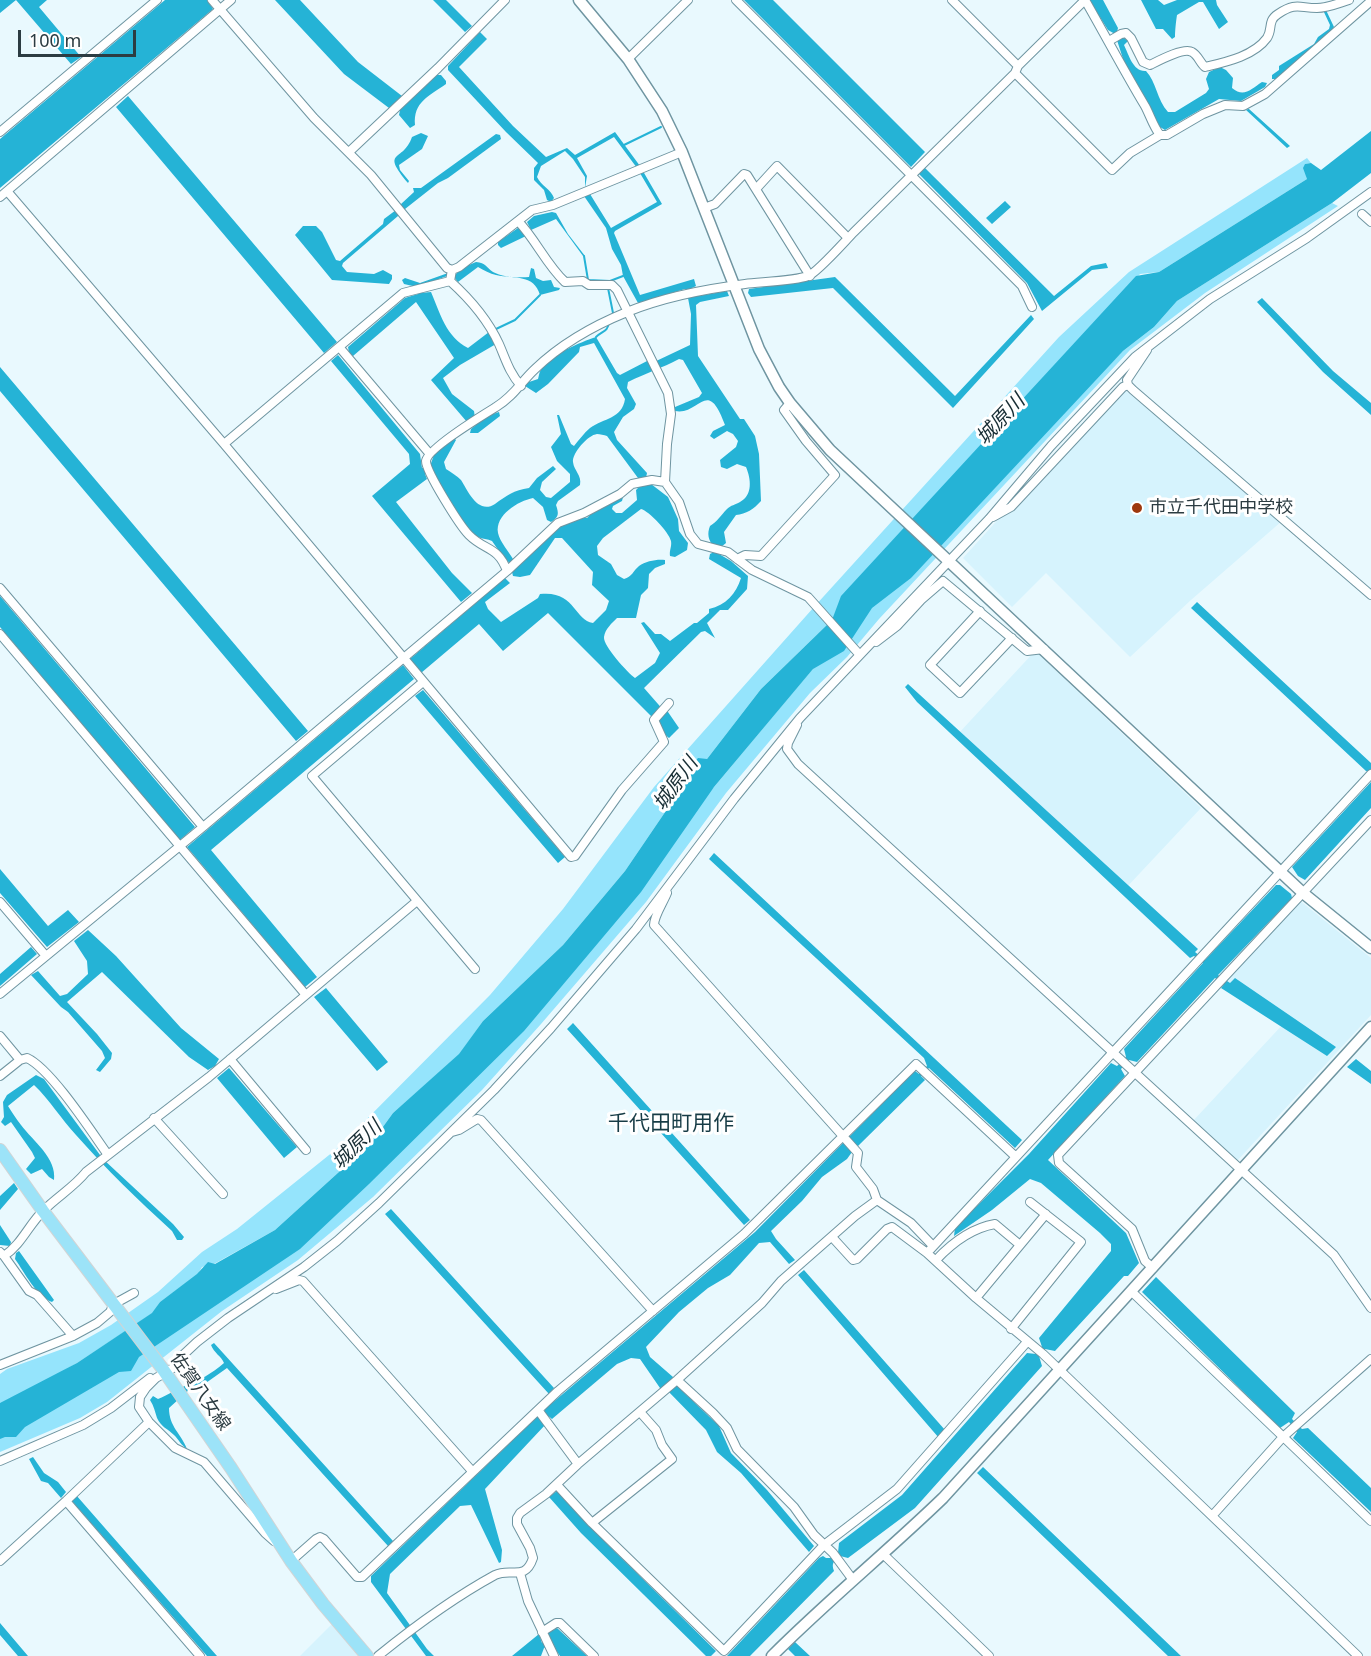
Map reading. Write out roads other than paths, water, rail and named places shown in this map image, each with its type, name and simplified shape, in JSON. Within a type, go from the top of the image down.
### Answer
[{"type":"main road","name":"佐賀八女線","points":[[0,1150],[174,1386],[231,1468],[280,1546],[323,1604],[367,1656]]},
{"type":"street","points":[[0,132],[156,0]]},
{"type":"street","points":[[212,0],[314,118],[349,152],[447,268],[480,312],[499,344],[504,361],[521,386]]},
{"type":"street","points":[[0,197],[231,0]]},
{"type":"street","points":[[349,152],[506,0]]},
{"type":"street","points":[[579,0],[628,59],[662,111],[682,152],[759,349],[779,387],[830,450],[1279,871],[1371,948]]},
{"type":"street","points":[[628,59],[688,0]]},
{"type":"street","points":[[736,0],[1022,286],[1032,307]]},
{"type":"street","points":[[952,0],[1112,170],[1130,153],[1160,135],[1167,135],[1203,114],[1225,105],[1243,106],[1264,94],[1371,1]]},
{"type":"street","points":[[507,571],[495,550],[475,540],[467,533],[428,470],[426,458],[452,435],[506,401],[534,370],[552,355],[606,321],[628,311],[684,294],[734,285],[810,276],[1085,0],[1115,37],[1125,73],[1147,108],[1160,135]]},
{"type":"street","points":[[1115,37],[1126,33],[1143,62],[1150,65],[1188,50],[1194,52],[1205,67],[1231,61],[1256,47],[1268,36],[1271,20],[1293,6],[1327,7],[1349,0]]},
{"type":"street","points":[[224,444],[404,293],[419,290],[451,275],[532,210],[553,204],[682,152]]},
{"type":"street","points":[[756,189],[777,166],[848,237]]},
{"type":"street","points":[[704,208],[714,204],[744,174],[747,175],[810,276]]},
{"type":"street","points":[[7,191],[224,444],[571,857],[575,856],[622,790],[664,742],[654,720],[669,703]]},
{"type":"street","points":[[0,1461],[83,1425],[111,1408],[156,1374],[173,1368],[197,1342],[337,1241],[494,1090],[551,1028],[670,886],[734,799],[822,692],[847,670],[859,654],[989,519],[1051,446],[1135,357],[1210,299],[1307,238],[1371,192]]},
{"type":"street","points":[[1362,214],[1371,222]]},
{"type":"street","points":[[518,221],[531,234],[554,272],[565,282],[583,281],[590,285],[612,285],[628,311],[668,393],[671,414],[665,482],[679,502],[690,534],[698,544],[728,552],[752,570],[808,597],[859,654]]},
{"type":"street","points":[[1128,385],[1130,375],[1151,344]]},
{"type":"street","points":[[335,352],[429,453]]},
{"type":"street","points":[[989,519],[1011,507],[1123,387],[1128,385]]},
{"type":"street","points":[[1128,385],[1371,595]]},
{"type":"street","points":[[737,559],[745,555],[761,555],[835,475],[806,441],[784,410],[790,402]]},
{"type":"street","points":[[0,994],[203,828],[507,571],[558,523],[611,499],[632,484],[652,480],[665,482]]},
{"type":"street","points":[[869,645],[878,642],[897,626],[921,600],[943,581],[1027,651],[1044,649]]},
{"type":"street","points":[[0,588],[203,828]]},
{"type":"street","points":[[980,611],[930,665],[960,693],[1012,638]]},
{"type":"street","points":[[0,634],[306,995]]},
{"type":"street","points":[[423,682],[312,776],[475,969]]},
{"type":"street","points":[[800,718],[787,750],[798,764],[1334,1255],[1371,1308]]},
{"type":"street","points":[[927,1253],[1371,774]]},
{"type":"street","points":[[1153,1268],[1145,1261],[1132,1229],[1059,1163],[1058,1155],[1371,820]]},
{"type":"street","points":[[670,886],[661,909],[653,921],[654,925],[858,1153],[856,1167],[873,1189],[877,1200],[911,1223],[933,1246]]},
{"type":"street","points":[[73,1336],[37,1295],[29,1290],[2,1254],[16,1247],[43,1211],[104,1158],[230,1059],[417,901]]},
{"type":"street","points":[[0,902],[46,956]]},
{"type":"street","points":[[772,1656],[807,1620],[943,1498],[1371,1027]]},
{"type":"street","points":[[0,1036],[20,1060]]},
{"type":"street","points":[[0,1076],[20,1060],[27,1058],[35,1061],[51,1079],[104,1158]]},
{"type":"street","points":[[230,1059],[306,1150]]},
{"type":"street","points":[[291,1561],[320,1537],[357,1576],[362,1577],[472,1471],[542,1414],[653,1311],[744,1234],[916,1064],[1016,1157]]},
{"type":"street","points":[[154,1118],[223,1194]]},
{"type":"street","points":[[450,1133],[477,1119],[481,1120],[653,1311]]},
{"type":"street","points":[[378,1656],[472,1588],[498,1573],[520,1573],[530,1565],[533,1558],[530,1548],[517,1524],[520,1513],[557,1485],[578,1464],[676,1381],[762,1303],[781,1281],[855,1216],[877,1200]]},
{"type":"street","points":[[1011,1329],[1081,1242],[1030,1202]]},
{"type":"street","points":[[976,1298],[1046,1214]]},
{"type":"street","points":[[936,1260],[951,1245],[985,1226],[995,1224],[1020,1245]]},
{"type":"street","points":[[832,1237],[854,1260],[892,1227],[936,1260],[976,1298],[1060,1370],[1358,1656]]},
{"type":"street","points":[[271,1289],[279,1289],[299,1280],[303,1281],[472,1471]]},
{"type":"street","points":[[1131,1291],[1371,1521]]},
{"type":"street","points":[[0,1365],[73,1336],[97,1323],[115,1306],[134,1293]]},
{"type":"street","points":[[557,1485],[721,1653],[824,1545],[897,1489],[1026,1342]]},
{"type":"street","points":[[1212,1516],[1283,1437],[1371,1359]]},
{"type":"street","points":[[163,1371],[140,1397],[139,1407],[149,1422],[175,1448],[204,1462],[265,1533],[280,1546]]},
{"type":"street","points":[[676,1381],[727,1428],[737,1449],[778,1489],[839,1560],[853,1580]]},
{"type":"street","points":[[592,1523],[672,1459],[662,1445],[656,1430],[640,1412]]},
{"type":"street","points":[[542,1414],[578,1464]]},
{"type":"street","points":[[0,1562],[149,1422]]},
{"type":"street","points":[[66,1502],[200,1656]]},
{"type":"street","points":[[883,1554],[989,1656]]},
{"type":"street","points":[[520,1573],[528,1601],[554,1656]]},
{"type":"street","points":[[542,1632],[560,1623],[594,1656]]},
{"type":"waterway","points":[[624,145],[661,127]]},
{"type":"waterway","points":[[584,256],[588,280],[610,281],[623,276]]},
{"type":"waterway","points":[[608,288],[613,313]]},
{"type":"waterway","points":[[496,329],[515,320],[540,295]]},
{"type":"waterway","points":[[596,337],[606,330],[609,322]]},
{"type":"place","name":"市立千代田中学校","points":[[1137,508]]},
{"type":"district","name":"千代田町用作","points":[[671,1124]]},
{"type":"water label","name":"城原川","points":[[1001,420]]},
{"type":"water label","name":"城原川","points":[[676,784]]},
{"type":"water label","name":"城原川","points":[[357,1145]]}]
